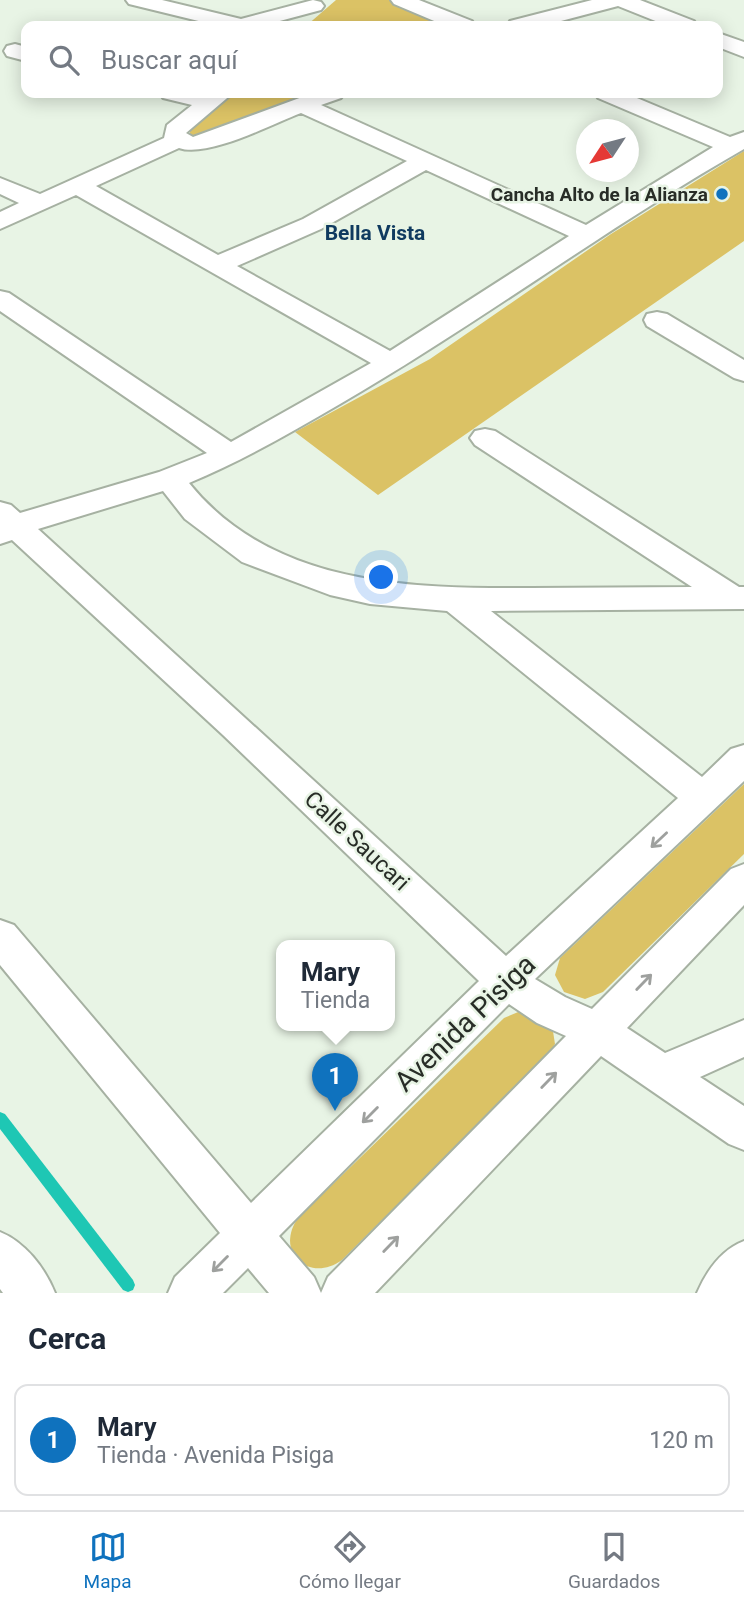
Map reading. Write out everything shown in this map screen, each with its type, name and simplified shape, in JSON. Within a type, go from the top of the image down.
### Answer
[{"type":"street","points":[[136,0],[224,21]]},
{"type":"street","points":[[537,21],[616,0]]},
{"type":"street","points":[[622,0],[674,21]]},
{"type":"street","points":[[255,21],[317,3]]},
{"type":"street","points":[[298,21],[317,3]]},
{"type":"street","points":[[419,3],[454,21]]},
{"type":"street","points":[[723,41],[744,50]]},
{"type":"street","points":[[178,140],[174,136],[175,130],[216,98]]},
{"type":"street","points":[[0,221],[178,140],[200,143],[317,98]]},
{"type":"street","points":[[619,98],[737,142]]},
{"type":"street","points":[[300,104],[588,235]]},
{"type":"street","points":[[5,523],[170,479],[230,456],[391,363],[737,142]]},
{"type":"street","points":[[217,265],[312,224],[425,161]]},
{"type":"street","points":[[0,186],[40,203]]},
{"type":"street","points":[[79,187],[391,363]]},
{"type":"street","points":[[0,299],[230,456]]},
{"type":"street","points":[[657,320],[744,372]]},
{"type":"street","points":[[485,438],[737,598]]},
{"type":"street","points":[[170,479],[196,512],[253,554],[344,587],[407,598],[455,600],[737,598]]},
{"type":"street","name":"Calle Saucari","points":[[5,523],[506,981],[551,1010],[597,1030],[744,1130]]},
{"type":"street","points":[[455,600],[703,798]]},
{"type":"street","name":"Avenida Pisiga","points":[[191,1293],[506,981],[744,759]]},
{"type":"street","points":[[344,1293],[744,880]]},
{"type":"street","points":[[0,937],[298,1293]]},
{"type":"street","points":[[659,1074],[744,1038]]},
{"type":"street","points":[[720,1293],[744,1263]]},
{"type":"shaded area","points":[[336,0],[389,0],[439,21],[312,21]]},
{"type":"shaded area","points":[[228,98],[302,98],[209,135],[196,138],[190,135],[190,127]]},
{"type":"shaded area","points":[[744,151],[744,241],[378,495],[295,432],[430,359],[611,234]]},
{"type":"shaded area","points":[[744,784],[744,854],[603,992],[585,999],[564,992],[555,975],[560,958]]},
{"type":"shaded area","points":[[523,1010],[552,1025],[555,1044],[550,1052],[342,1260],[318,1268],[299,1261],[290,1242],[298,1218],[504,1018]]},
{"type":"waterway","points":[[0,1118],[128,1285]]},
{"type":"place","name":"Cancha Alto de la Alianza","points":[[722,194]]},
{"type":"place","name":"Mary","points":[[335,1111]]},
{"type":"district","name":"Bella Vista","points":[[375,233]]}]
